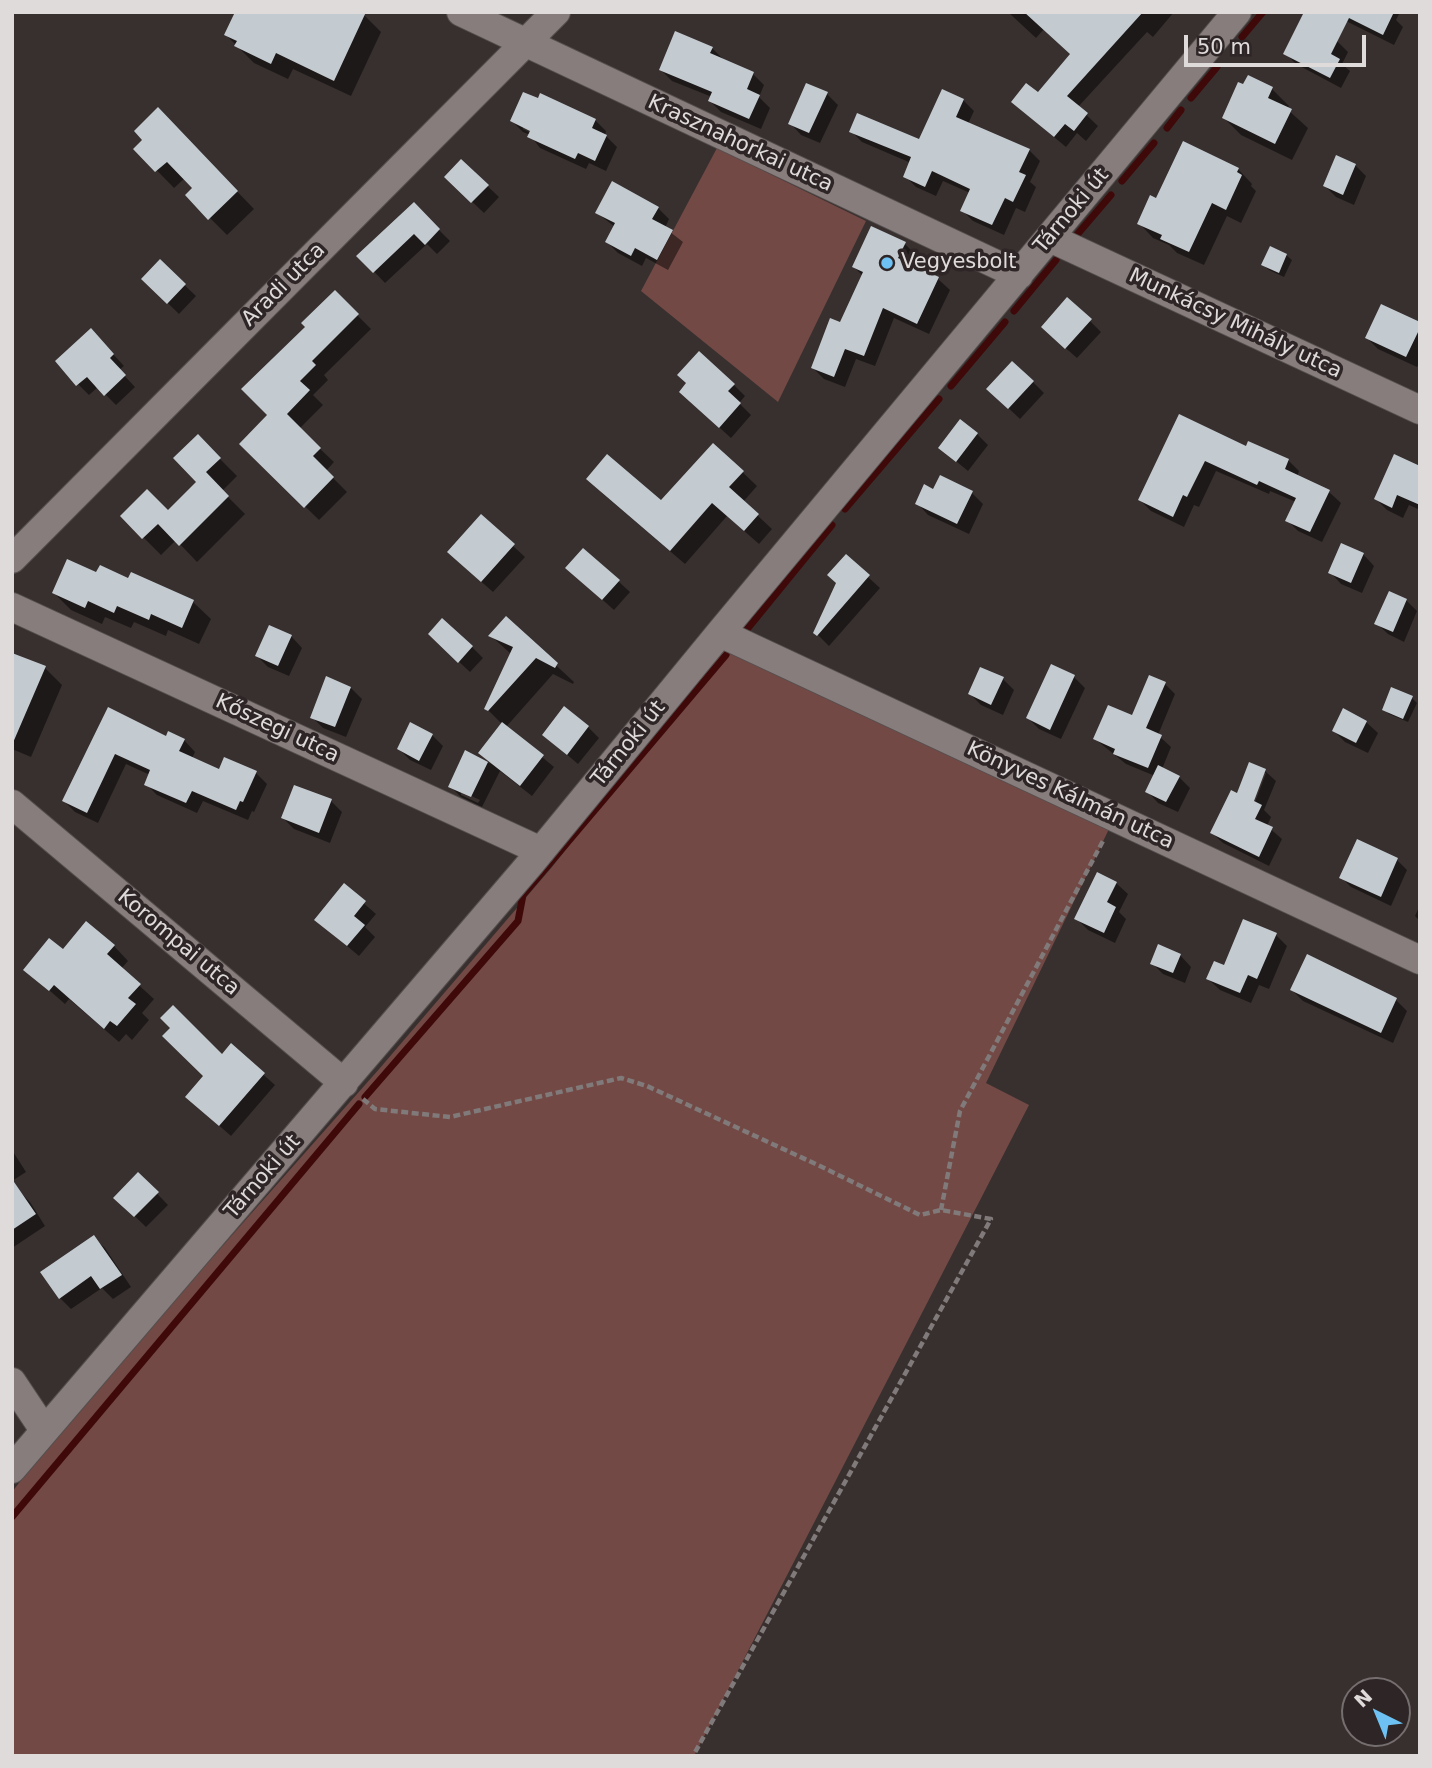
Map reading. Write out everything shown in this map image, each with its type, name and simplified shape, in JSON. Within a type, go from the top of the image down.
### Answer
[{"type":"street","name":"Krasznahorkai utca","points":[[461,12],[1019,275]]},
{"type":"street","name":"Aradi utca","points":[[12,559],[556,12]]},
{"type":"street","name":"Tárnoki út","points":[[12,1468],[541,851],[1237,12]]},
{"type":"street","name":"Munkácsy Mihály utca","points":[[1050,238],[1420,410]]},
{"type":"street","name":"Kőszegi utca","points":[[12,607],[541,851]]},
{"type":"street","name":"Könyves Kálmán utca","points":[[720,633],[1420,960]]},
{"type":"street","name":"Korompai utca","points":[[12,804],[344,1083]]},
{"type":"street","points":[[12,1382],[44,1430]]},
{"type":"path","points":[[941,1210],[960,1111],[1109,829]]},
{"type":"path","points":[[344,1083],[375,1110],[450,1117],[621,1078],[659,1091],[919,1215],[941,1210],[990,1219],[693,1756]]},
{"type":"shaded area","points":[[717,148],[866,221],[778,402],[641,291]]},
{"type":"shaded area","points":[[727,646],[1109,829],[986,1083],[1029,1105],[694,1756],[12,1756],[12,1492],[57,1433],[380,1068],[552,867]]},
{"type":"building","points":[[235,12],[366,12],[334,81],[276,53],[271,64],[234,46],[237,41],[224,35]]},
{"type":"building","points":[[1024,12],[1143,12],[1067,96],[1088,113],[1074,131],[1065,124],[1054,137],[1011,102],[1026,83],[1038,92],[1070,54]]},
{"type":"building","points":[[1304,12],[1394,12],[1383,35],[1349,18],[1331,54],[1340,59],[1330,78],[1283,54]]},
{"type":"building","points":[[675,31],[713,47],[710,53],[754,72],[747,89],[760,95],[749,119],[708,101],[712,92],[659,70]]},
{"type":"building","points":[[1248,75],[1273,87],[1268,98],[1292,109],[1275,144],[1222,118],[1238,82],[1243,84]]},
{"type":"building","points":[[806,83],[828,92],[809,133],[788,124]]},
{"type":"building","points":[[942,89],[964,99],[956,117],[1030,149],[1019,172],[1026,175],[1013,202],[1005,198],[992,225],[960,211],[970,189],[932,171],[925,187],[903,177],[911,157],[849,132],[857,113],[919,139]]},
{"type":"building","points":[[523,92],[538,98],[540,93],[596,119],[592,128],[607,135],[595,161],[578,153],[575,159],[527,137],[530,131],[510,121]]},
{"type":"building","points":[[158,107],[238,191],[208,220],[185,195],[192,188],[167,162],[155,172],[133,149],[142,140],[134,131]]},
{"type":"building","points":[[1183,141],[1239,168],[1237,172],[1242,175],[1226,210],[1212,203],[1189,252],[1160,239],[1162,235],[1137,224],[1150,195],[1156,198]]},
{"type":"building","points":[[1336,155],[1356,164],[1343,195],[1323,186]]},
{"type":"building","points":[[461,159],[489,185],[471,203],[444,177]]},
{"type":"building","points":[[612,181],[659,207],[652,219],[673,230],[657,260],[635,248],[631,256],[605,242],[615,223],[595,213]]},
{"type":"building","points":[[414,202],[440,229],[425,245],[414,234],[373,273],[356,256]]},
{"type":"building","points":[[871,226],[906,242],[898,258],[939,277],[917,324],[883,308],[864,356],[845,349],[834,377],[811,368],[830,318],[840,322],[863,272],[852,267]]},
{"type":"building","points":[[1270,246],[1287,254],[1279,273],[1261,265]]},
{"type":"building","points":[[160,259],[186,284],[167,304],[141,279]]},
{"type":"building","points":[[335,290],[359,314],[312,361],[316,365],[300,381],[310,390],[287,414],[321,448],[313,456],[334,477],[304,508],[239,444],[267,415],[241,389],[305,327],[301,323]]},
{"type":"building","points":[[1067,297],[1092,319],[1065,349],[1041,327]]},
{"type":"building","points":[[1381,304],[1420,322],[1420,328],[1406,357],[1365,338]]},
{"type":"building","points":[[91,328],[114,354],[110,358],[126,375],[104,396],[87,377],[76,386],[55,361]]},
{"type":"building","points":[[699,351],[735,384],[728,391],[741,403],[719,428],[679,392],[686,383],[677,375]]},
{"type":"building","points":[[1012,361],[1034,381],[1008,409],[986,389]]},
{"type":"building","points":[[1179,414],[1246,446],[1248,441],[1289,459],[1285,469],[1330,490],[1310,532],[1285,521],[1296,498],[1259,481],[1257,485],[1205,461],[1187,497],[1183,495],[1173,517],[1138,500]]},
{"type":"building","points":[[960,419],[978,433],[956,462],[938,448]]},
{"type":"building","points":[[198,434],[221,458],[206,472],[229,496],[179,546],[158,524],[142,539],[120,516],[147,489],[168,510],[196,482],[173,458]]},
{"type":"building","points":[[713,443],[744,471],[729,487],[759,514],[744,531],[712,503],[670,551],[586,479],[607,454],[661,500]]},
{"type":"building","points":[[1394,454],[1420,466],[1420,505],[1397,495],[1392,508],[1374,499]]},
{"type":"building","points":[[940,475],[973,491],[957,524],[915,504],[924,484],[933,489]]},
{"type":"building","points":[[481,514],[515,544],[481,582],[447,552]]},
{"type":"building","points":[[1341,543],[1364,553],[1351,583],[1328,573]]},
{"type":"building","points":[[583,548],[620,580],[602,600],[565,568]]},
{"type":"building","points":[[846,554],[870,575],[817,636],[813,633],[836,583],[827,575]]},
{"type":"building","points":[[67,559],[96,572],[100,565],[128,578],[131,572],[194,600],[182,628],[151,614],[149,620],[117,606],[114,613],[88,601],[85,608],[52,593]]},
{"type":"building","points":[[1389,591],[1407,599],[1393,632],[1374,624]]},
{"type":"building","points":[[506,616],[558,663],[555,668],[536,658],[488,711],[484,709],[513,647],[488,636]]},
{"type":"building","points":[[442,618],[473,646],[458,663],[428,634]]},
{"type":"building","points":[[269,625],[292,635],[278,666],[255,656]]},
{"type":"building","points":[[12,653],[46,666],[12,745]]},
{"type":"building","points":[[1051,664],[1075,675],[1050,730],[1026,718]]},
{"type":"building","points":[[980,667],[1004,677],[991,705],[968,694]]},
{"type":"building","points":[[1149,675],[1166,682],[1146,728],[1162,735],[1148,768],[1113,754],[1115,749],[1093,739],[1108,705],[1132,715]]},
{"type":"building","points":[[326,676],[351,687],[335,727],[310,718]]},
{"type":"building","points":[[1391,687],[1413,696],[1403,719],[1382,710]]},
{"type":"building","points":[[564,706],[589,726],[567,755],[542,735]]},
{"type":"building","points":[[108,707],[166,736],[168,731],[185,739],[179,751],[219,769],[224,757],[257,771],[243,802],[240,801],[236,810],[192,791],[186,803],[144,785],[150,770],[115,754],[87,813],[62,801]]},
{"type":"building","points":[[1343,708],[1367,721],[1356,743],[1332,731]]},
{"type":"building","points":[[410,722],[433,734],[419,761],[397,749]]},
{"type":"building","points":[[502,722],[544,755],[520,786],[478,753]]},
{"type":"building","points":[[465,750],[488,762],[471,797],[448,787]]},
{"type":"building","points":[[1249,762],[1266,769],[1254,801],[1262,805],[1255,819],[1273,827],[1259,857],[1210,833],[1231,790],[1237,793]]},
{"type":"building","points":[[1158,765],[1180,776],[1166,802],[1145,792]]},
{"type":"building","points":[[294,785],[332,799],[319,833],[281,818]]},
{"type":"building","points":[[1357,839],[1398,858],[1381,897],[1339,878]]},
{"type":"building","points":[[1097,872],[1117,882],[1107,902],[1116,907],[1104,933],[1074,919]]},
{"type":"building","points":[[344,883],[366,901],[354,916],[365,925],[347,946],[314,920]]},
{"type":"building","points":[[1243,919],[1277,933],[1257,979],[1248,975],[1240,993],[1206,979],[1214,961],[1224,965]]},
{"type":"building","points":[[86,921],[115,945],[107,954],[141,984],[128,998],[136,1004],[117,1026],[110,1021],[104,1029],[54,985],[49,991],[23,970],[49,938],[63,949]]},
{"type":"building","points":[[1158,944],[1181,954],[1173,973],[1150,964]]},
{"type":"building","points":[[1307,954],[1397,998],[1381,1033],[1290,990]]},
{"type":"building","points":[[173,1005],[222,1054],[231,1043],[265,1073],[219,1126],[185,1097],[203,1076],[162,1036],[170,1028],[160,1018]]},
{"type":"building","points":[[138,1172],[159,1192],[134,1217],[113,1198]]},
{"type":"building","points":[[12,1179],[36,1214],[12,1230]]},
{"type":"building","points":[[94,1235],[122,1275],[100,1289],[91,1276],[59,1299],[40,1272]]},
{"type":"waterway","points":[[1242,37],[1263,12]]},
{"type":"waterway","points":[[1191,98],[1217,67]]},
{"type":"waterway","points":[[1167,128],[1181,110]]},
{"type":"waterway","points":[[1122,181],[1154,143]]},
{"type":"waterway","points":[[1076,236],[1111,195]]},
{"type":"waterway","points":[[1014,311],[1056,260]]},
{"type":"waterway","points":[[951,386],[1005,322]]},
{"type":"waterway","points":[[845,509],[939,399]]},
{"type":"waterway","points":[[744,633],[832,525]]},
{"type":"waterway","points":[[365,1097],[518,921],[523,895],[726,655]]},
{"type":"waterway","points":[[12,1517],[359,1104]]},
{"type":"place","name":"Vegyesbolt","points":[[887,263]]}]
